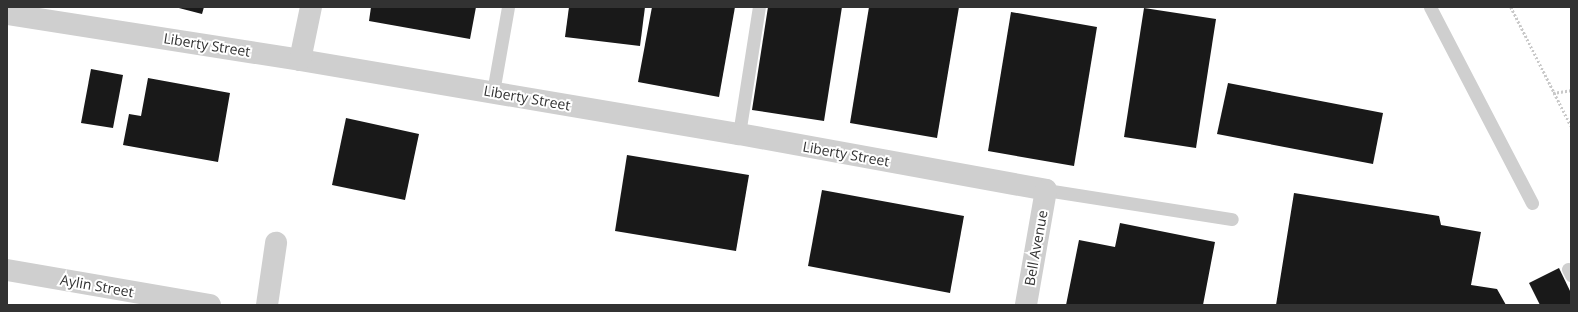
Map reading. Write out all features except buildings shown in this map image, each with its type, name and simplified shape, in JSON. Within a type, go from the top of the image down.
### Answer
[{"type":"street","points":[[300,60],[311,7]]},
{"type":"street","name":"Liberty Street","points":[[7,14],[493,92],[738,134],[1046,190]]},
{"type":"street","name":"Bell Avenue","points":[[1026,305],[1046,190]]},
{"type":"street","points":[[267,305],[276,243]]},
{"type":"street","name":"Aylin Street","points":[[7,270],[210,305]]},
{"type":"lane","points":[[493,92],[508,7]]},
{"type":"lane","points":[[738,134],[758,7]]},
{"type":"lane","points":[[1430,7],[1532,204]]},
{"type":"lane","points":[[1046,190],[1232,219]]},
{"type":"path","points":[[1511,7],[1571,126]]},
{"type":"path","points":[[1553,92],[1571,90]]}]
